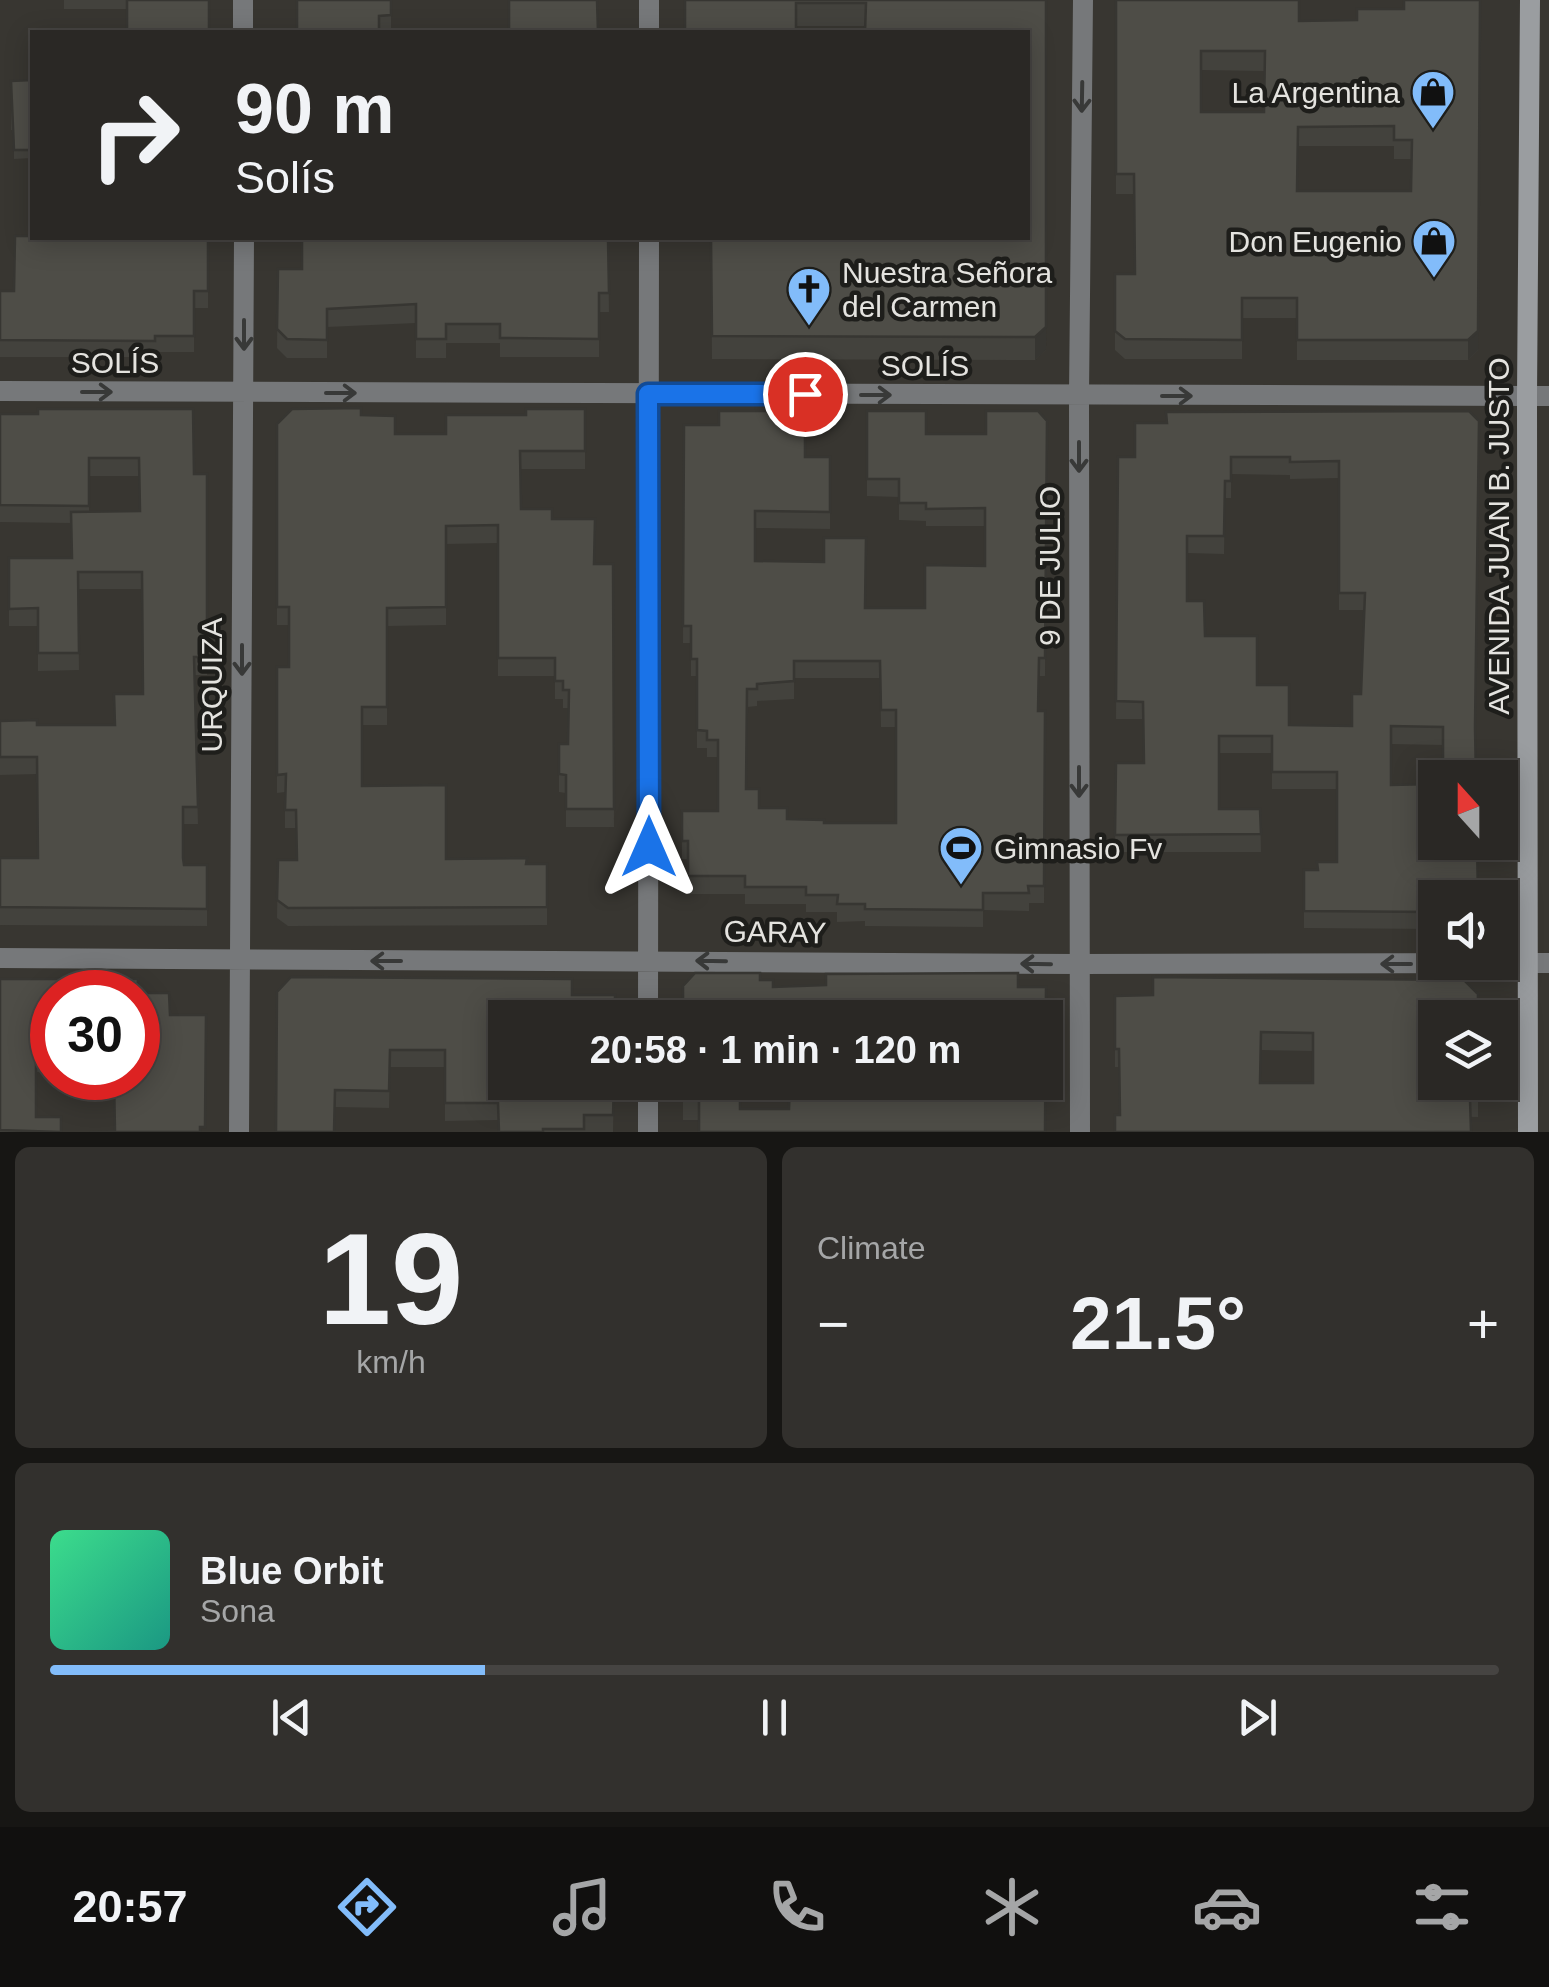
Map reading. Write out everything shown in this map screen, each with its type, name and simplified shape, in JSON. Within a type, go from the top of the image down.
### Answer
[{"type":"main road","name":"AVENIDA JUAN B. JUSTO","points":[[1528,1132],[1539,963],[1527,396],[1530,0]]},
{"type":"street","points":[[244,0],[244,30]]},
{"type":"street","points":[[650,0],[650,30]]},
{"type":"street","name":"9 DE JULIO","points":[[1080,1132],[1083,0]]},
{"type":"street","name":"URQUIZA","points":[[239,1132],[244,240]]},
{"type":"street","points":[[648,1000],[649,240]]},
{"type":"street","name":"SOLÍS","points":[[0,391],[1549,396]]},
{"type":"street","name":"GARAY","points":[[0,958],[1539,963]]},
{"type":"street","points":[[648,1100],[648,1132]]},
{"type":"building","points":[[127,0],[209,0],[209,30],[127,30]]},
{"type":"building","points":[[297,0],[391,0],[391,15],[379,16],[379,30],[297,30]]},
{"type":"building","points":[[509,0],[597,0],[598,30],[509,30]]},
{"type":"building","points":[[685,0],[1046,0],[1046,327],[1035,337],[712,336],[711,240],[1030,240],[1030,30],[865,30],[866,3],[796,3],[796,30],[685,30]]},
{"type":"building","points":[[1116,0],[1299,0],[1299,21],[1357,20],[1357,9],[1404,9],[1404,0],[1480,0],[1478,331],[1468,340],[1297,340],[1297,298],[1242,298],[1242,340],[1125,339],[1115,331],[1115,274],[1135,274],[1134,174],[1116,174]],"holes":[[[1201,51],[1265,51],[1264,112],[1201,112]],[[1394,126],[1394,140],[1412,140],[1411,191],[1297,191],[1298,127]]]},
{"type":"building","points":[[30,80],[30,150],[14,150],[11,81]]},
{"type":"building","points":[[15,236],[30,236],[30,240],[208,240],[208,291],[194,291],[194,336],[155,336],[155,341],[0,340],[0,291],[14,291]]},
{"type":"building","points":[[302,240],[608,240],[609,293],[599,293],[599,339],[500,338],[500,324],[446,324],[446,339],[416,339],[416,304],[327,309],[327,340],[287,339],[277,329],[278,269],[302,269]]},
{"type":"building","points":[[361,408],[361,415],[395,416],[395,434],[446,434],[446,415],[526,415],[526,409],[585,409],[585,451],[520,451],[521,509],[552,509],[552,519],[595,519],[594,564],[613,564],[614,809],[566,809],[566,775],[559,774],[559,744],[568,744],[569,690],[563,690],[563,681],[555,681],[555,658],[498,658],[498,525],[446,526],[446,607],[387,608],[387,707],[362,707],[362,786],[446,785],[446,859],[527,858],[526,864],[547,864],[547,907],[288,908],[277,900],[278,860],[297,860],[296,810],[285,810],[286,774],[277,775],[277,667],[289,667],[289,607],[277,607],[277,424],[292,409]]},
{"type":"building","points":[[38,409],[193,409],[194,474],[207,474],[207,657],[194,657],[198,807],[183,807],[183,858],[184,865],[207,865],[207,909],[0,907],[0,858],[38,858],[37,757],[0,757],[0,721],[115,725],[114,694],[143,694],[142,572],[78,572],[79,653],[38,653],[38,608],[9,609],[9,558],[72,558],[71,512],[140,511],[139,458],[89,458],[89,506],[0,505],[0,414],[38,414]]},
{"type":"building","points":[[719,411],[805,411],[805,457],[830,457],[830,512],[755,511],[755,561],[824,562],[824,538],[866,538],[865,608],[925,608],[925,565],[985,566],[985,508],[926,509],[926,503],[899,503],[899,479],[867,479],[867,411],[926,411],[926,434],[986,434],[986,411],[1038,411],[1047,421],[1045,658],[1039,658],[1038,711],[1045,711],[1044,886],[1028,886],[1029,893],[983,893],[983,910],[865,909],[865,904],[837,904],[838,895],[806,895],[806,887],[745,887],[745,876],[688,876],[688,841],[682,841],[682,811],[718,811],[718,740],[707,740],[707,731],[697,730],[697,659],[691,659],[691,626],[683,626],[684,425],[719,425]],"holes":[[[794,661],[880,661],[881,710],[896,710],[896,823],[787,819],[787,808],[759,808],[759,789],[746,789],[747,689],[757,689],[757,684],[794,681]]]},
{"type":"building","points":[[1469,411],[1479,421],[1476,760],[1443,760],[1443,727],[1391,726],[1391,785],[1418,784],[1418,860],[1477,860],[1478,880],[1418,880],[1418,912],[1304,911],[1304,870],[1318,870],[1317,862],[1337,862],[1337,772],[1272,772],[1272,736],[1219,736],[1219,809],[1260,809],[1261,834],[1115,835],[1116,763],[1144,763],[1143,702],[1116,701],[1118,457],[1135,457],[1135,423],[1167,423],[1166,412]],"holes":[[[1231,457],[1290,457],[1290,462],[1339,461],[1339,593],[1365,593],[1361,694],[1352,694],[1352,726],[1289,725],[1289,685],[1257,685],[1257,636],[1205,636],[1204,601],[1187,601],[1187,536],[1224,536],[1225,481],[1231,481]]]},
{"type":"building","points":[[695,973],[760,973],[760,980],[773,980],[773,987],[826,985],[826,974],[1018,973],[1018,987],[1046,987],[1046,1000],[683,1000],[683,986]]},
{"type":"building","points":[[291,977],[572,979],[572,995],[615,995],[615,1000],[488,1000],[488,1100],[613,1100],[613,1115],[584,1115],[584,1129],[499,1132],[498,1103],[445,1103],[445,1050],[390,1050],[389,1091],[335,1090],[334,1132],[276,1132],[277,992]]},
{"type":"building","points":[[1153,977],[1464,980],[1478,994],[1478,1000],[1418,1000],[1418,1100],[1470,1100],[1471,1132],[1115,1132],[1115,1115],[1120,1115],[1115,996],[1153,995]],"holes":[[[1261,1032],[1313,1033],[1313,1083],[1260,1083]]]},
{"type":"building","points":[[0,979],[30,979],[30,1100],[36,1100],[36,1117],[61,1117],[61,1132],[0,1130]]},
{"type":"building","points":[[160,993],[169,993],[170,1015],[206,1015],[205,1127],[200,1127],[200,1132],[90,1132],[115,1131],[114,1100],[160,1100]]},
{"type":"building","points":[[699,1100],[740,1100],[740,1109],[789,1109],[789,1100],[1045,1100],[1045,1132],[699,1132]]},
{"type":"place","name":"La Argentina","points":[[1433,130]]},
{"type":"place","name":"Don Eugenio","points":[[1434,279]]},
{"type":"place","name":"Nuestra Señora del Carmen","points":[[809,327]]},
{"type":"place","name":"Gimnasio Fv","points":[[961,886]]},
{"type":"route","points":[[649,847],[648,394],[805,394]]}]
